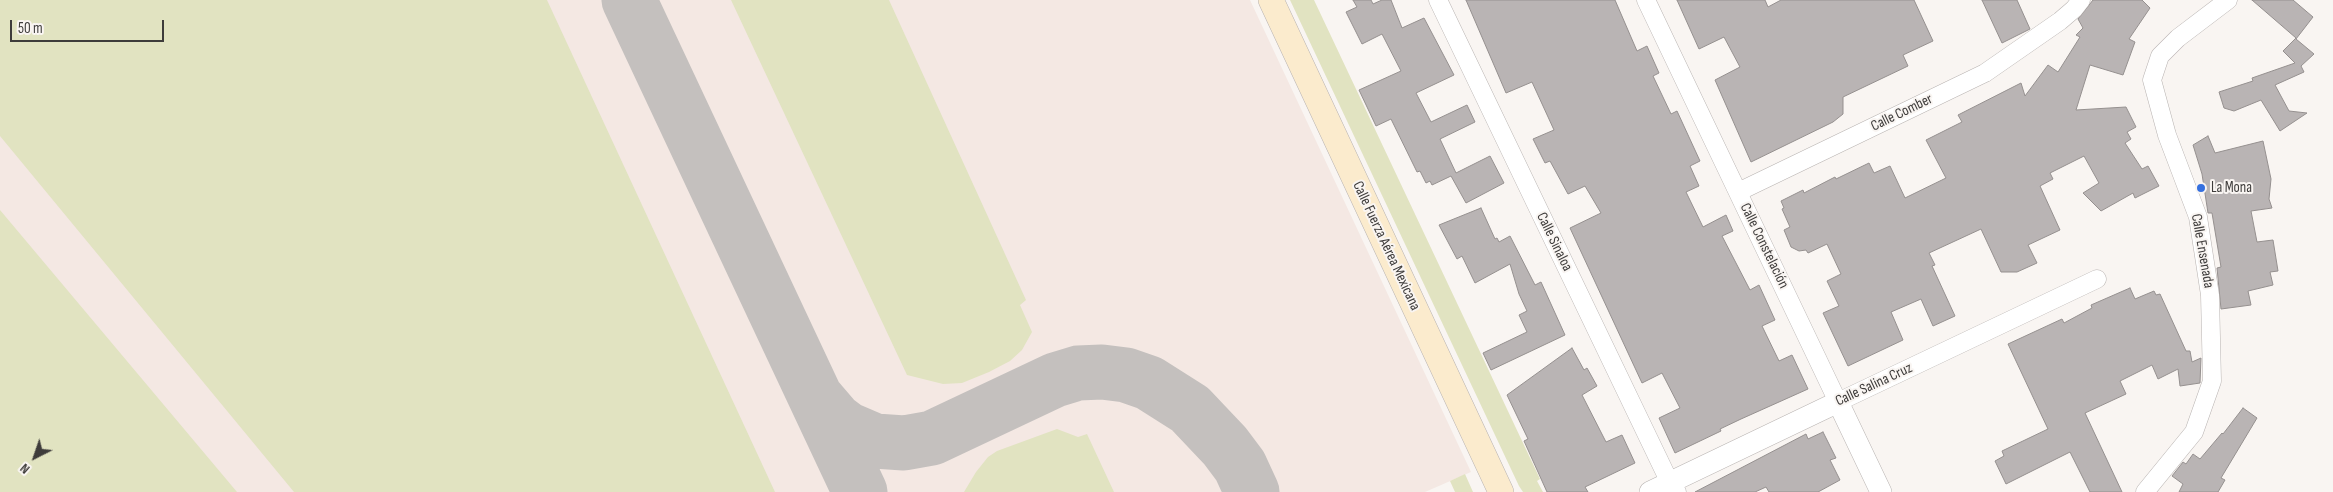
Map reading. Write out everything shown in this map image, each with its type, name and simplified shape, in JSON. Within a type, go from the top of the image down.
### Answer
[{"type":"main road","name":"Calle Fuerza Aérea Mexicana","points":[[1271,0],[1501,492]]},
{"type":"street","name":"Calle Sinaloa","points":[[1438,0],[1674,488]]},
{"type":"street","name":"Calle Constelación","points":[[1646,0],[1881,492]]},
{"type":"street","name":"Calle Comber","points":[[1738,192],[1985,73],[2060,21],[2081,0]]},
{"type":"street","name":"Calle Ensenada","points":[[2145,492],[2194,432],[2212,380],[2210,294],[2198,217],[2167,135],[2152,80],[2160,56],[2178,38],[2228,0]]},
{"type":"street","name":"Calle Salina Cruz","points":[[1650,492],[1674,488],[1838,402],[2098,279]]},
{"type":"shaded area","points":[[0,0],[1250,0],[1471,472],[1425,492],[0,492]]},
{"type":"green space","points":[[0,0],[547,0],[775,492],[294,492],[0,136]]},
{"type":"green space","points":[[731,0],[889,0],[1026,300],[1020,305],[1032,332],[1022,350],[1010,361],[962,383],[943,384],[907,375]]},
{"type":"green space","points":[[1290,0],[1314,0],[1540,479],[1537,481],[1543,492],[1523,492],[1519,486]]},
{"type":"green space","points":[[0,210],[237,492],[0,492]]},
{"type":"green space","points":[[1057,429],[1078,437],[1087,434],[1114,492],[964,492],[988,457],[997,451]]},
{"type":"green space","points":[[1465,474],[1473,492],[1455,492],[1450,481]]},
{"type":"building","points":[[1353,0],[1371,0],[1373,4],[1382,0],[1391,0],[1402,28],[1424,18],[1454,75],[1416,93],[1431,122],[1467,105],[1475,122],[1440,139],[1456,173],[1490,156],[1504,183],[1466,203],[1451,176],[1432,185],[1430,181],[1426,183],[1420,171],[1417,172],[1391,119],[1376,126],[1359,90],[1401,71],[1382,34],[1362,44],[1346,12],[1357,7]]},
{"type":"building","points":[[1466,0],[1615,0],[1637,51],[1647,46],[1659,73],[1653,76],[1671,114],[1677,111],[1700,161],[1690,166],[1699,186],[1686,192],[1703,227],[1726,215],[1733,231],[1722,236],[1750,290],[1759,285],[1775,320],[1762,326],[1779,361],[1792,355],[1808,389],[1720,429],[1721,431],[1675,453],[1659,418],[1680,408],[1662,373],[1642,383],[1570,228],[1601,213],[1585,186],[1568,194],[1550,161],[1545,163],[1533,139],[1554,130],[1532,82],[1506,93]]},
{"type":"building","points":[[1677,0],[1765,0],[1768,7],[1781,0],[1914,0],[1933,41],[1903,55],[1908,66],[1843,97],[1843,114],[1833,122],[1751,162],[1715,80],[1740,67],[1724,37],[1699,49]]},
{"type":"building","points":[[1982,0],[2017,0],[2030,29],[2002,43]]},
{"type":"building","points":[[2093,0],[2142,0],[2150,8],[2129,39],[2135,42],[2123,75],[2090,65],[2076,110],[2126,107],[2136,127],[2127,132],[2131,139],[2125,143],[2142,169],[2148,166],[2159,186],[2135,198],[2133,193],[2101,211],[2083,193],[2099,183],[2084,156],[2050,173],[2053,179],[2040,186],[2060,230],[2028,245],[2037,263],[2017,272],[2001,272],[1981,229],[1929,253],[1935,265],[1932,266],[1955,316],[1933,326],[1921,299],[1891,312],[1903,340],[1848,366],[1823,313],[1839,306],[1827,281],[1841,274],[1827,244],[1808,253],[1806,250],[1799,251],[1791,247],[1784,230],[1790,227],[1782,209],[1784,208],[1781,201],[1803,190],[1804,193],[1835,177],[1836,179],[1869,163],[1874,173],[1890,166],[1905,198],[1946,178],[1926,140],[1962,122],[1958,115],[2021,83],[2025,96],[2048,65],[2058,72],[2080,37],[2076,35],[2083,28],[2078,19]]},
{"type":"building","points":[[2252,0],[2293,0],[2313,17],[2296,39],[2314,54],[2301,66],[2304,72],[2275,85],[2289,111],[2307,113],[2280,131],[2261,100],[2234,111],[2224,108],[2219,92],[2253,81],[2252,78],[2295,63],[2283,51],[2296,38]]},
{"type":"building","points":[[2208,136],[2215,153],[2263,141],[2271,179],[2269,199],[2272,208],[2251,211],[2257,242],[2273,240],[2278,271],[2270,272],[2273,285],[2248,291],[2251,305],[2221,309],[2217,268],[2221,267],[2212,213],[2208,213],[2202,174],[2193,145]]},
{"type":"building","points":[[1481,208],[1495,239],[1497,238],[1499,242],[1510,236],[1535,285],[1541,282],[1565,335],[1491,370],[1483,353],[1527,332],[1519,315],[1527,311],[1519,294],[1510,264],[1475,283],[1462,256],[1457,259],[1439,225]]},
{"type":"building","points":[[2130,288],[2135,299],[2154,291],[2156,295],[2160,294],[2186,351],[2190,351],[2192,362],[2201,358],[2200,383],[2180,386],[2178,369],[2158,379],[2152,365],[2120,381],[2126,394],[2085,413],[2122,492],[2090,492],[2070,452],[2006,484],[1995,461],[2004,456],[2002,451],[2048,429],[2008,344],[2062,319],[2064,323],[2092,308],[2091,305]]},
{"type":"building","points":[[1572,348],[1584,370],[1587,368],[1597,386],[1582,395],[1606,442],[1622,435],[1635,463],[1585,487],[1588,492],[1547,492],[1524,441],[1528,439],[1507,395]]},
{"type":"building","points":[[2243,408],[2257,418],[2221,478],[2225,480],[2218,492],[2179,492],[2183,484],[2172,476],[2183,462],[2186,464],[2193,454],[2200,459]]},
{"type":"building","points":[[1823,432],[1836,458],[1830,460],[1840,480],[1818,492],[1769,492],[1766,487],[1755,492],[1695,492],[1806,434],[1808,439]]},
{"type":"taxiway","points":[[629,0],[860,492]]},
{"type":"taxiway","points":[[817,399],[835,420],[847,429],[875,441],[904,443],[932,438],[1055,380],[1078,373],[1102,372],[1126,375],[1149,383],[1190,409],[1225,446],[1240,466],[1252,492]]},
{"type":"place","name":"La Mona","points":[[2201,188]]}]
